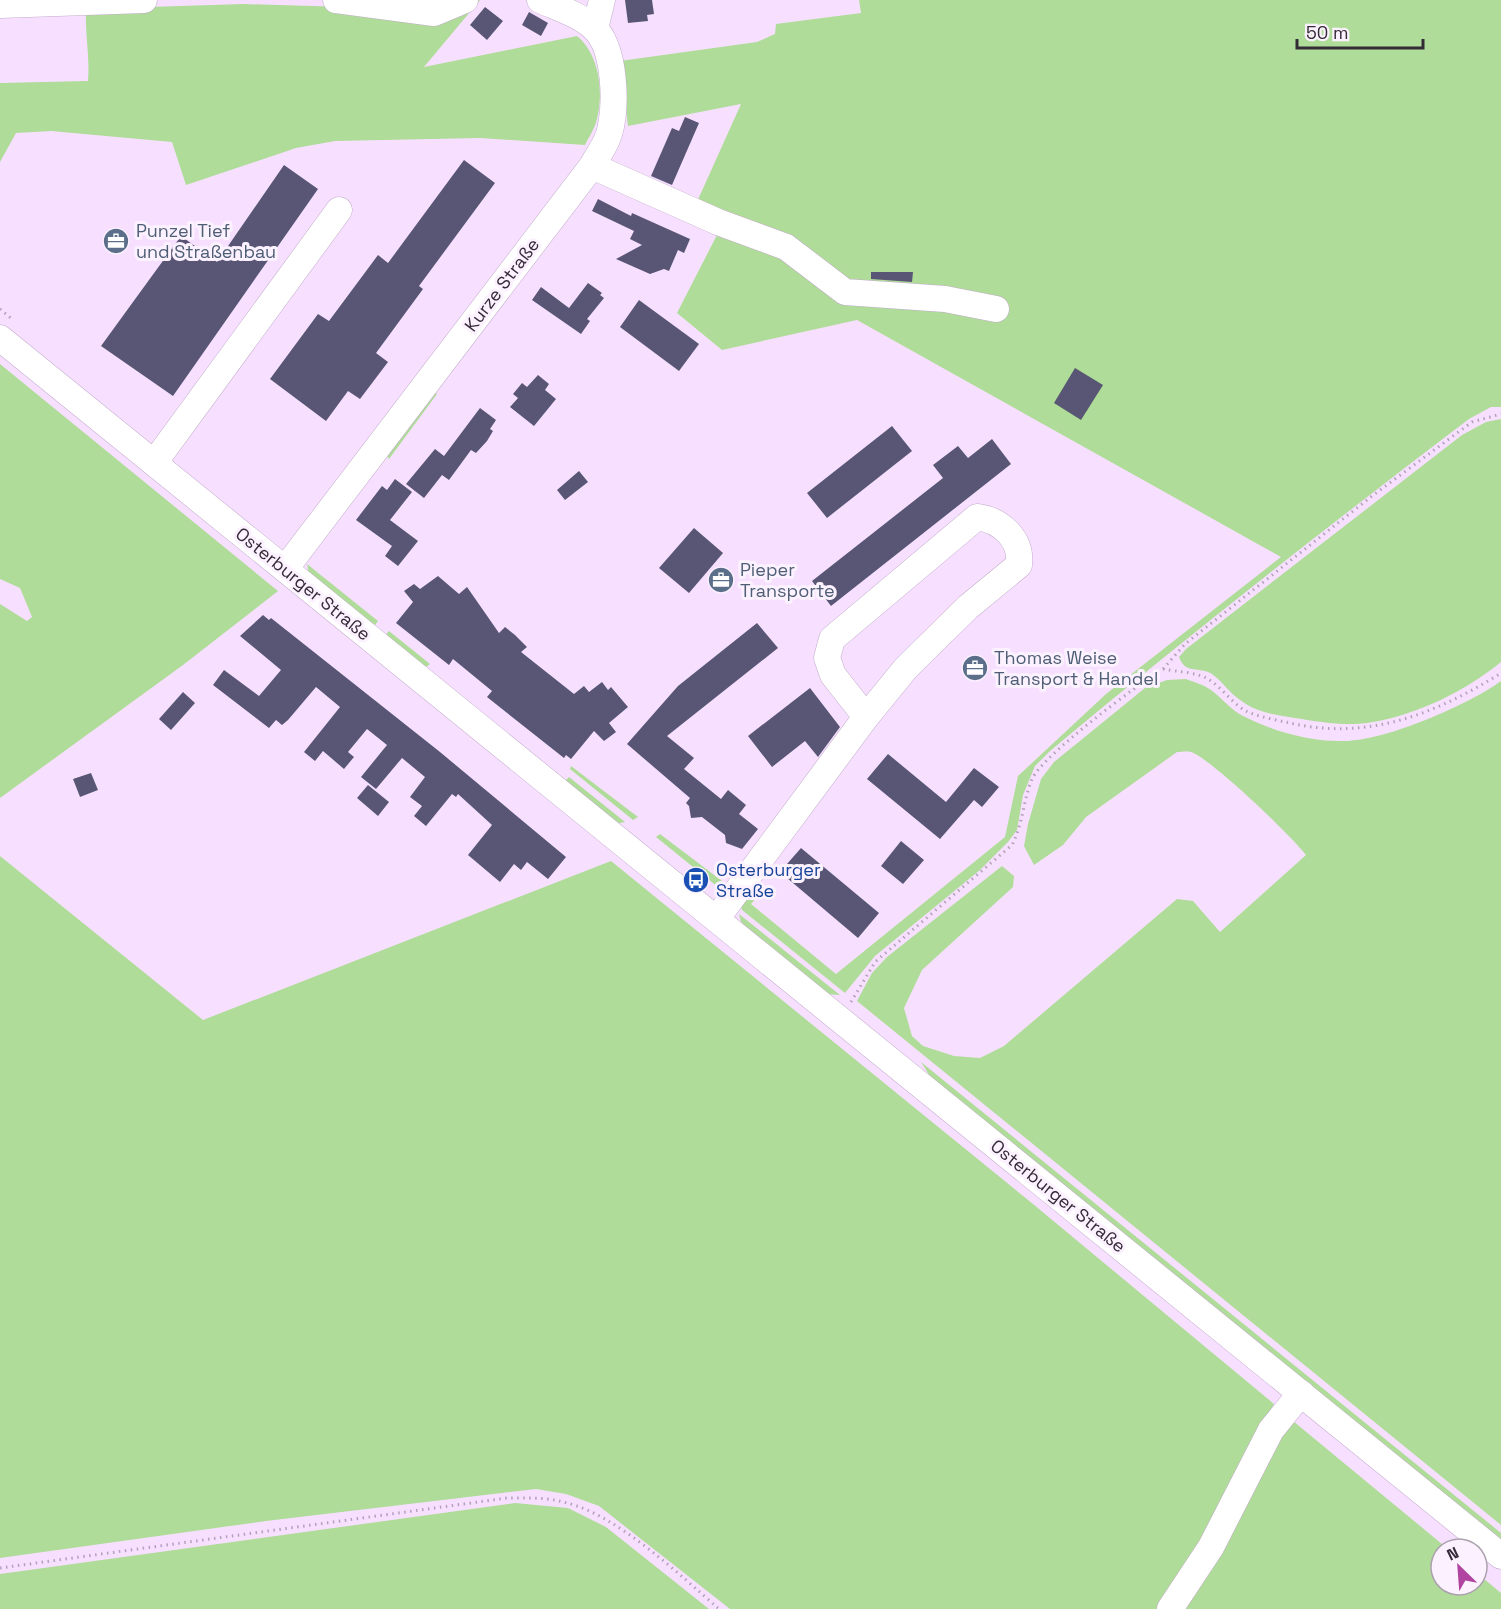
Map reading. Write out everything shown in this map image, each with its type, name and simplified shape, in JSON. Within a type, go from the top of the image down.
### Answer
[{"type":"street","points":[[0,5],[144,0]]},
{"type":"street","points":[[336,0],[434,13],[465,0]]},
{"type":"street","points":[[540,0],[580,18],[595,28],[602,0]]},
{"type":"street","name":"Kurze Straße","points":[[285,569],[591,166],[608,136],[614,114],[613,78],[603,39],[595,28]]},
{"type":"street","points":[[591,166],[718,222],[786,247],[845,292],[945,299],[996,309]]},
{"type":"street","points":[[154,463],[339,210]]},
{"type":"street","name":"Osterburger Straße","points":[[0,338],[1501,1556]]},
{"type":"street","points":[[717,918],[866,717],[906,668],[1019,565],[1020,553],[1005,528],[992,519],[977,517],[832,639],[827,658],[833,675],[866,717]]},
{"type":"street","points":[[1170,1609],[1211,1547],[1271,1430],[1301,1393]]},
{"type":"path","points":[[838,1017],[852,1001],[875,962],[1012,845],[1021,828],[1033,778],[1127,692],[1163,669],[1185,644],[1372,496],[1473,422],[1501,414]]},
{"type":"path","points":[[1163,669],[1209,679],[1245,710],[1313,729],[1349,730],[1380,727],[1419,716],[1477,688],[1501,673]]},
{"type":"path","points":[[0,1568],[507,1498],[546,1498],[570,1503],[609,1521],[719,1609]]},
{"type":"green space","points":[[480,0],[424,67],[577,36],[595,63],[600,85],[597,119],[585,145],[480,138],[335,141],[296,148],[186,185],[172,142],[51,131],[16,133],[0,162],[0,83],[88,81],[86,9],[243,4],[346,7]]},
{"type":"green space","points":[[859,0],[1501,0],[1501,407],[1491,407],[1469,419],[1257,583],[1050,751],[1035,766],[1023,795],[1017,830],[1008,842],[980,870],[875,956],[845,993],[742,910],[741,906],[749,897],[756,898],[751,904],[836,974],[1005,837],[1018,776],[1106,694],[1281,557],[857,320],[722,350],[677,313],[718,233],[696,204],[741,104],[628,126],[620,61],[757,42],[775,34],[776,24],[861,13]]},
{"type":"green space","points":[[0,364],[278,591],[183,665],[0,798],[0,604],[27,621],[32,617],[20,588],[0,579]]},
{"type":"green space","points":[[434,392],[437,394],[389,459],[384,451]]},
{"type":"green space","points":[[1501,419],[1501,662],[1488,672],[1441,700],[1407,714],[1373,722],[1344,724],[1281,716],[1255,709],[1239,699],[1212,674],[1189,668],[1182,663],[1179,657],[1186,649],[1462,435],[1486,422]]},
{"type":"green space","points":[[307,564],[378,621],[372,629],[309,575]]},
{"type":"green space","points":[[389,631],[430,664],[422,670],[383,638]]},
{"type":"green space","points":[[1186,679],[1208,688],[1239,713],[1254,721],[1292,734],[1331,741],[1381,735],[1426,720],[1448,711],[1501,681],[1501,1525],[857,1001],[872,973],[887,957],[1002,866],[1014,876],[1013,887],[922,970],[904,1008],[912,1036],[923,1046],[954,1056],[980,1058],[1004,1046],[1177,899],[1193,901],[1220,932],[1306,855],[1269,816],[1215,768],[1191,752],[1177,752],[1086,817],[1063,845],[1034,865],[1024,846],[1028,824],[1041,779],[1054,762],[1145,688],[1167,680]]},
{"type":"green space","points":[[571,766],[638,817],[633,820],[570,769]]},
{"type":"green space","points":[[569,777],[625,822],[615,824],[563,783]]},
{"type":"green space","points":[[660,834],[730,887],[724,892],[656,837]]},
{"type":"green space","points":[[0,856],[203,1020],[611,861],[1033,1204],[1274,1404],[1183,1577],[1158,1609],[730,1609],[599,1506],[566,1494],[536,1489],[266,1521],[0,1558]]},
{"type":"green space","points":[[739,914],[840,995],[826,994],[742,925]]},
{"type":"green space","points":[[921,1062],[1501,1533],[1501,1543],[933,1081]]},
{"type":"green space","points":[[1293,1421],[1433,1537],[1429,1537],[1429,1597],[1489,1597],[1489,1583],[1501,1593],[1501,1609],[1182,1609],[1273,1440]]},
{"type":"green space","points":[[515,1503],[568,1508],[606,1527],[709,1609],[0,1609],[0,1574]]},
{"type":"building","points":[[625,0],[652,0],[654,14],[647,15],[648,21],[628,23]]},
{"type":"building","points":[[485,7],[503,21],[487,40],[470,25]]},
{"type":"building","points":[[529,12],[548,23],[541,36],[522,25]]},
{"type":"building","points":[[685,117],[699,123],[672,185],[651,176],[672,128],[679,131]]},
{"type":"building","points":[[464,160],[495,183],[419,286],[423,289],[376,353],[388,362],[360,399],[348,391],[326,421],[270,379],[318,314],[329,321],[378,255],[388,263]]},
{"type":"building","points":[[284,165],[318,189],[173,396],[101,346],[181,236],[217,262]]},
{"type":"building","points":[[598,199],[631,216],[632,213],[690,239],[684,253],[678,250],[669,271],[664,269],[650,274],[616,259],[642,245],[630,239],[634,231],[592,211]]},
{"type":"building","points":[[871,272],[913,272],[912,282],[871,279]]},
{"type":"building","points":[[588,283],[602,293],[600,295],[604,298],[587,319],[590,321],[581,334],[532,300],[541,287],[569,308]]},
{"type":"building","points":[[639,300],[699,344],[679,371],[620,327]]},
{"type":"building","points":[[1075,368],[1103,385],[1081,420],[1054,403]]},
{"type":"building","points":[[538,375],[549,384],[545,390],[556,399],[534,426],[510,407],[518,398],[513,394],[522,383],[527,387]]},
{"type":"building","points":[[480,408],[496,420],[490,429],[493,431],[487,441],[476,453],[471,450],[449,480],[442,475],[424,498],[406,484],[435,449],[444,456]]},
{"type":"building","points":[[892,426],[912,451],[827,518],[807,493]]},
{"type":"building","points":[[992,439],[1011,464],[831,606],[812,581],[943,478],[933,465],[958,446],[968,458]]},
{"type":"building","points":[[579,471],[588,482],[565,500],[557,490]]},
{"type":"building","points":[[395,479],[412,492],[390,520],[418,541],[398,566],[385,556],[392,546],[356,520],[382,486],[387,490]]},
{"type":"building","points":[[694,528],[723,553],[689,593],[659,568]]},
{"type":"building","points":[[438,576],[459,594],[467,587],[499,633],[505,627],[515,635],[527,647],[521,652],[574,694],[584,686],[589,692],[602,682],[608,690],[611,687],[628,707],[609,723],[616,732],[604,741],[594,731],[571,759],[566,755],[564,758],[487,697],[492,691],[453,659],[449,665],[396,623],[413,602],[404,591],[414,584],[420,589]]},
{"type":"building","points":[[263,615],[269,620],[271,618],[440,752],[566,857],[548,879],[527,862],[521,870],[514,864],[500,882],[468,855],[492,825],[458,794],[456,797],[452,794],[426,826],[414,816],[422,806],[410,797],[425,777],[402,758],[376,789],[361,777],[387,745],[367,729],[348,752],[354,757],[344,769],[323,751],[315,761],[304,752],[340,707],[316,687],[288,720],[282,725],[276,720],[269,728],[213,685],[224,670],[259,696],[281,670],[240,636]]},
{"type":"building","points":[[757,623],[778,648],[667,736],[694,758],[684,769],[721,799],[728,790],[746,805],[739,814],[758,829],[742,849],[726,843],[725,835],[702,817],[691,818],[689,806],[686,803],[690,798],[627,744],[678,686]]},
{"type":"building","points":[[810,688],[840,727],[818,757],[805,741],[772,767],[748,736]]},
{"type":"building","points":[[183,692],[195,703],[171,730],[159,719]]},
{"type":"building","points":[[888,754],[946,802],[974,768],[999,787],[982,807],[974,800],[940,839],[867,779]]},
{"type":"building","points":[[91,773],[98,790],[80,797],[73,779]]},
{"type":"building","points":[[368,785],[389,802],[378,816],[357,798]]},
{"type":"building","points":[[901,841],[924,860],[903,884],[881,866]]},
{"type":"building","points":[[801,848],[879,913],[858,938],[780,872]]},
{"type":"place","name":"Punzel Tief und Straßenbau","points":[[116,241]]},
{"type":"place","name":"Pieper Transporte","points":[[721,580]]},
{"type":"place","name":"Thomas Weise Transport & Handel","points":[[975,668]]},
{"type":"place","name":"Osterburger Straße","points":[[696,880]]}]
